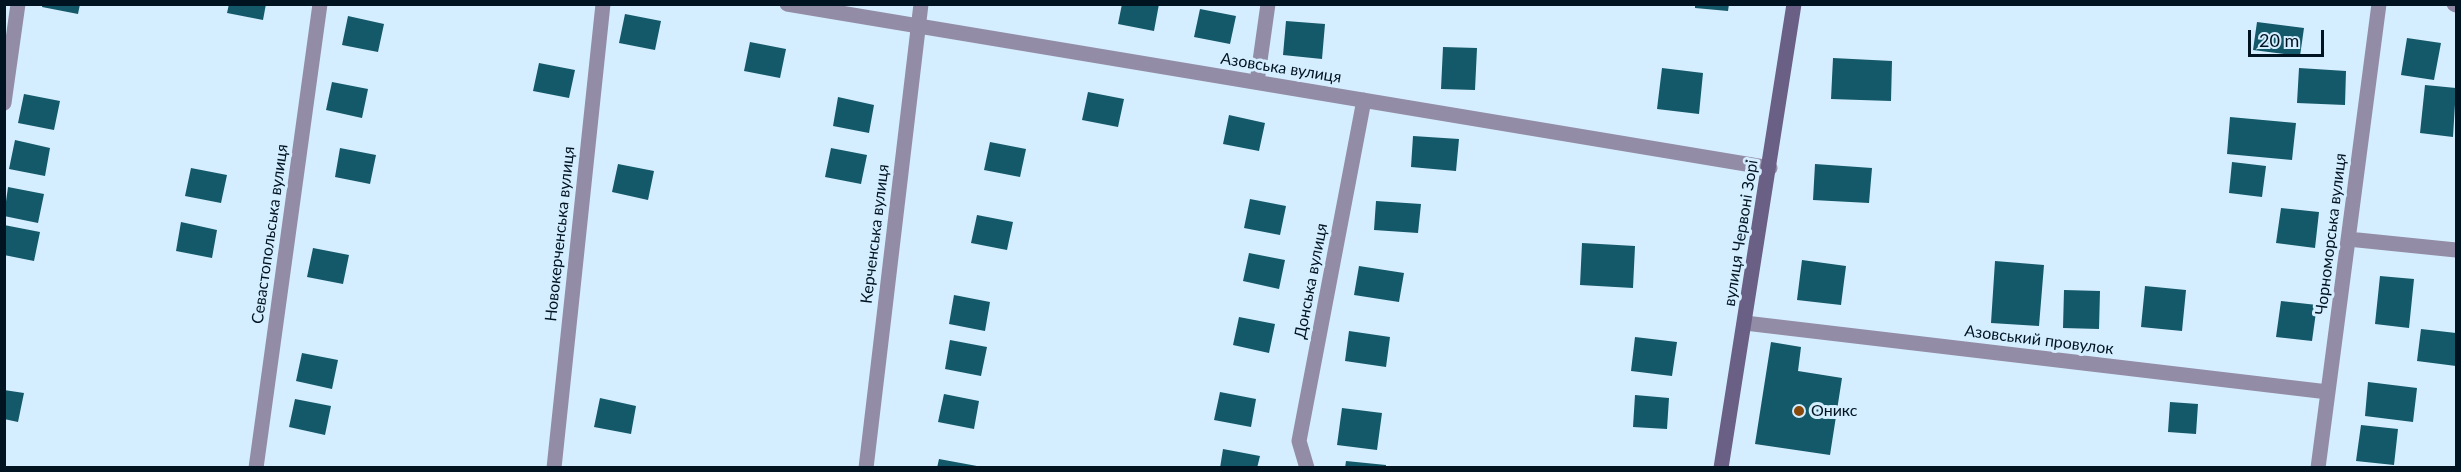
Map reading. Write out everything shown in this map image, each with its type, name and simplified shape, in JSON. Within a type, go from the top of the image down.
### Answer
[{"type":"street","points":[[4,103],[18,4]]},
{"type":"street","name":"Севастопольська вулиця","points":[[256,468],[320,4]]},
{"type":"street","name":"Новокерченська вулиця","points":[[554,468],[603,4]]},
{"type":"street","name":"Азовська вулиця","points":[[786,4],[917,28],[1770,168]]},
{"type":"street","name":"Керченська вулиця","points":[[866,468],[921,4]]},
{"type":"street","points":[[1257,82],[1268,4]]},
{"type":"street","name":"вулиця Червоні Зорі","points":[[1721,468],[1794,4]]},
{"type":"street","name":"Чорноморська вулиця","points":[[2318,468],[2379,4]]},
{"type":"street","name":"Донська вулиця","points":[[1307,468],[1299,441],[1365,100]]},
{"type":"street","points":[[2348,239],[2457,250]]},
{"type":"street","name":"Азовський провулок","points":[[1745,323],[2328,392]]},
{"type":"building","points":[[43,4],[80,4],[78,14],[42,7]]},
{"type":"building","points":[[229,4],[266,4],[263,20],[227,13]]},
{"type":"building","points":[[1122,4],[1159,4],[1154,31],[1118,24]]},
{"type":"building","points":[[1695,4],[1729,4],[1728,11],[1695,8]]},
{"type":"building","points":[[1200,9],[1236,16],[1230,44],[1194,37]]},
{"type":"building","points":[[625,14],[661,21],[655,50],[619,43]]},
{"type":"building","points":[[348,16],[384,24],[378,52],[342,45]]},
{"type":"building","points":[[1286,21],[1325,24],[1322,59],[1283,55]]},
{"type":"building","points":[[2257,22],[2304,28],[2300,56],[2253,50]]},
{"type":"building","points":[[2407,38],[2441,43],[2434,80],[2401,75]]},
{"type":"building","points":[[750,42],[786,49],[780,78],[744,71]]},
{"type":"building","points":[[1443,47],[1477,48],[1475,90],[1441,89]]},
{"type":"building","points":[[1833,58],[1892,61],[1891,101],[1831,99]]},
{"type":"building","points":[[539,63],[575,70],[569,98],[533,91]]},
{"type":"building","points":[[1662,68],[1703,73],[1699,114],[1657,109]]},
{"type":"building","points":[[2299,68],[2346,71],[2345,105],[2297,103]]},
{"type":"building","points":[[332,82],[368,89],[362,118],[326,110]]},
{"type":"building","points":[[2425,85],[2456,88],[2453,137],[2420,133]]},
{"type":"building","points":[[1088,92],[1124,99],[1118,127],[1082,120]]},
{"type":"building","points":[[24,94],[60,101],[54,130],[18,123]]},
{"type":"building","points":[[838,97],[874,105],[869,133],[833,126]]},
{"type":"building","points":[[1229,115],[1265,123],[1259,151],[1223,144]]},
{"type":"building","points":[[2230,117],[2296,123],[2292,160],[2227,154]]},
{"type":"building","points":[[1413,136],[1459,139],[1456,171],[1411,167]]},
{"type":"building","points":[[15,140],[50,148],[45,176],[9,169]]},
{"type":"building","points":[[990,142],[1026,149],[1020,177],[984,170]]},
{"type":"building","points":[[340,148],[376,155],[370,184],[335,177]]},
{"type":"building","points":[[831,148],[867,155],[861,184],[825,177]]},
{"type":"building","points":[[2232,162],[2266,166],[2262,197],[2229,193]]},
{"type":"building","points":[[618,164],[654,171],[648,200],[612,192]]},
{"type":"building","points":[[1815,164],[1872,168],[1869,203],[1813,200]]},
{"type":"building","points":[[191,168],[227,175],[221,203],[185,196]]},
{"type":"building","points":[[8,187],[44,194],[38,223],[4,216]]},
{"type":"building","points":[[1250,199],[1286,206],[1280,235],[1244,228]]},
{"type":"building","points":[[1376,201],[1421,204],[1418,233],[1374,230]]},
{"type":"building","points":[[2281,208],[2319,212],[2315,248],[2276,243]]},
{"type":"building","points":[[977,215],[1013,222],[1007,250],[971,243]]},
{"type":"building","points":[[181,222],[217,230],[212,258],[176,251]]},
{"type":"building","points":[[4,225],[40,232],[34,261],[4,255]]},
{"type":"building","points":[[1582,243],[1635,246],[1633,288],[1580,285]]},
{"type":"building","points":[[313,248],[349,255],[343,284],[307,277]]},
{"type":"building","points":[[1249,253],[1285,260],[1279,289],[1243,281]]},
{"type":"building","points":[[1802,260],[1846,266],[1841,305],[1797,300]]},
{"type":"building","points":[[1995,261],[2044,265],[2039,326],[1991,323]]},
{"type":"building","points":[[1359,266],[1404,273],[1399,302],[1354,295]]},
{"type":"building","points":[[2380,276],[2414,279],[2409,328],[2375,324]]},
{"type":"building","points":[[2145,286],[2186,290],[2182,331],[2141,327]]},
{"type":"building","points":[[2064,290],[2100,291],[2099,329],[2063,328]]},
{"type":"building","points":[[954,295],[990,302],[985,331],[949,324]]},
{"type":"building","points":[[2281,301],[2317,305],[2312,341],[2276,337]]},
{"type":"building","points":[[1239,317],[1275,324],[1269,353],[1233,345]]},
{"type":"building","points":[[2421,329],[2456,333],[2456,366],[2417,361]]},
{"type":"building","points":[[1349,331],[1390,337],[1386,367],[1345,361]]},
{"type":"building","points":[[1635,337],[1677,342],[1672,376],[1631,371]]},
{"type":"building","points":[[950,340],[987,347],[981,376],[945,369]]},
{"type":"building","name":"Оникс","points":[[1771,342],[1801,347],[1798,371],[1842,378],[1830,455],[1755,444]]},
{"type":"building","points":[[302,353],[338,360],[332,389],[296,381]]},
{"type":"building","points":[[2368,382],[2417,388],[2413,422],[2365,416]]},
{"type":"building","points":[[4,390],[24,393],[18,422],[4,419]]},
{"type":"building","points":[[1220,392],[1256,399],[1251,427],[1214,420]]},
{"type":"building","points":[[944,394],[979,401],[974,429],[938,422]]},
{"type":"building","points":[[1635,395],[1669,398],[1667,429],[1633,427]]},
{"type":"building","points":[[600,398],[636,406],[631,434],[594,427]]},
{"type":"building","points":[[295,399],[331,406],[325,435],[289,427]]},
{"type":"building","points":[[2170,402],[2198,404],[2196,434],[2168,432]]},
{"type":"building","points":[[1342,408],[1382,413],[1377,450],[1337,445]]},
{"type":"building","points":[[2361,425],[2398,429],[2394,465],[2356,461]]},
{"type":"building","points":[[1223,449],[1260,456],[1257,468],[1220,468]]},
{"type":"building","points":[[939,459],[977,466],[977,468],[937,468]]},
{"type":"building","points":[[1346,461],[1386,465],[1386,468],[1345,468]]},
{"type":"place","name":"Оникс","points":[[1799,411]]}]
